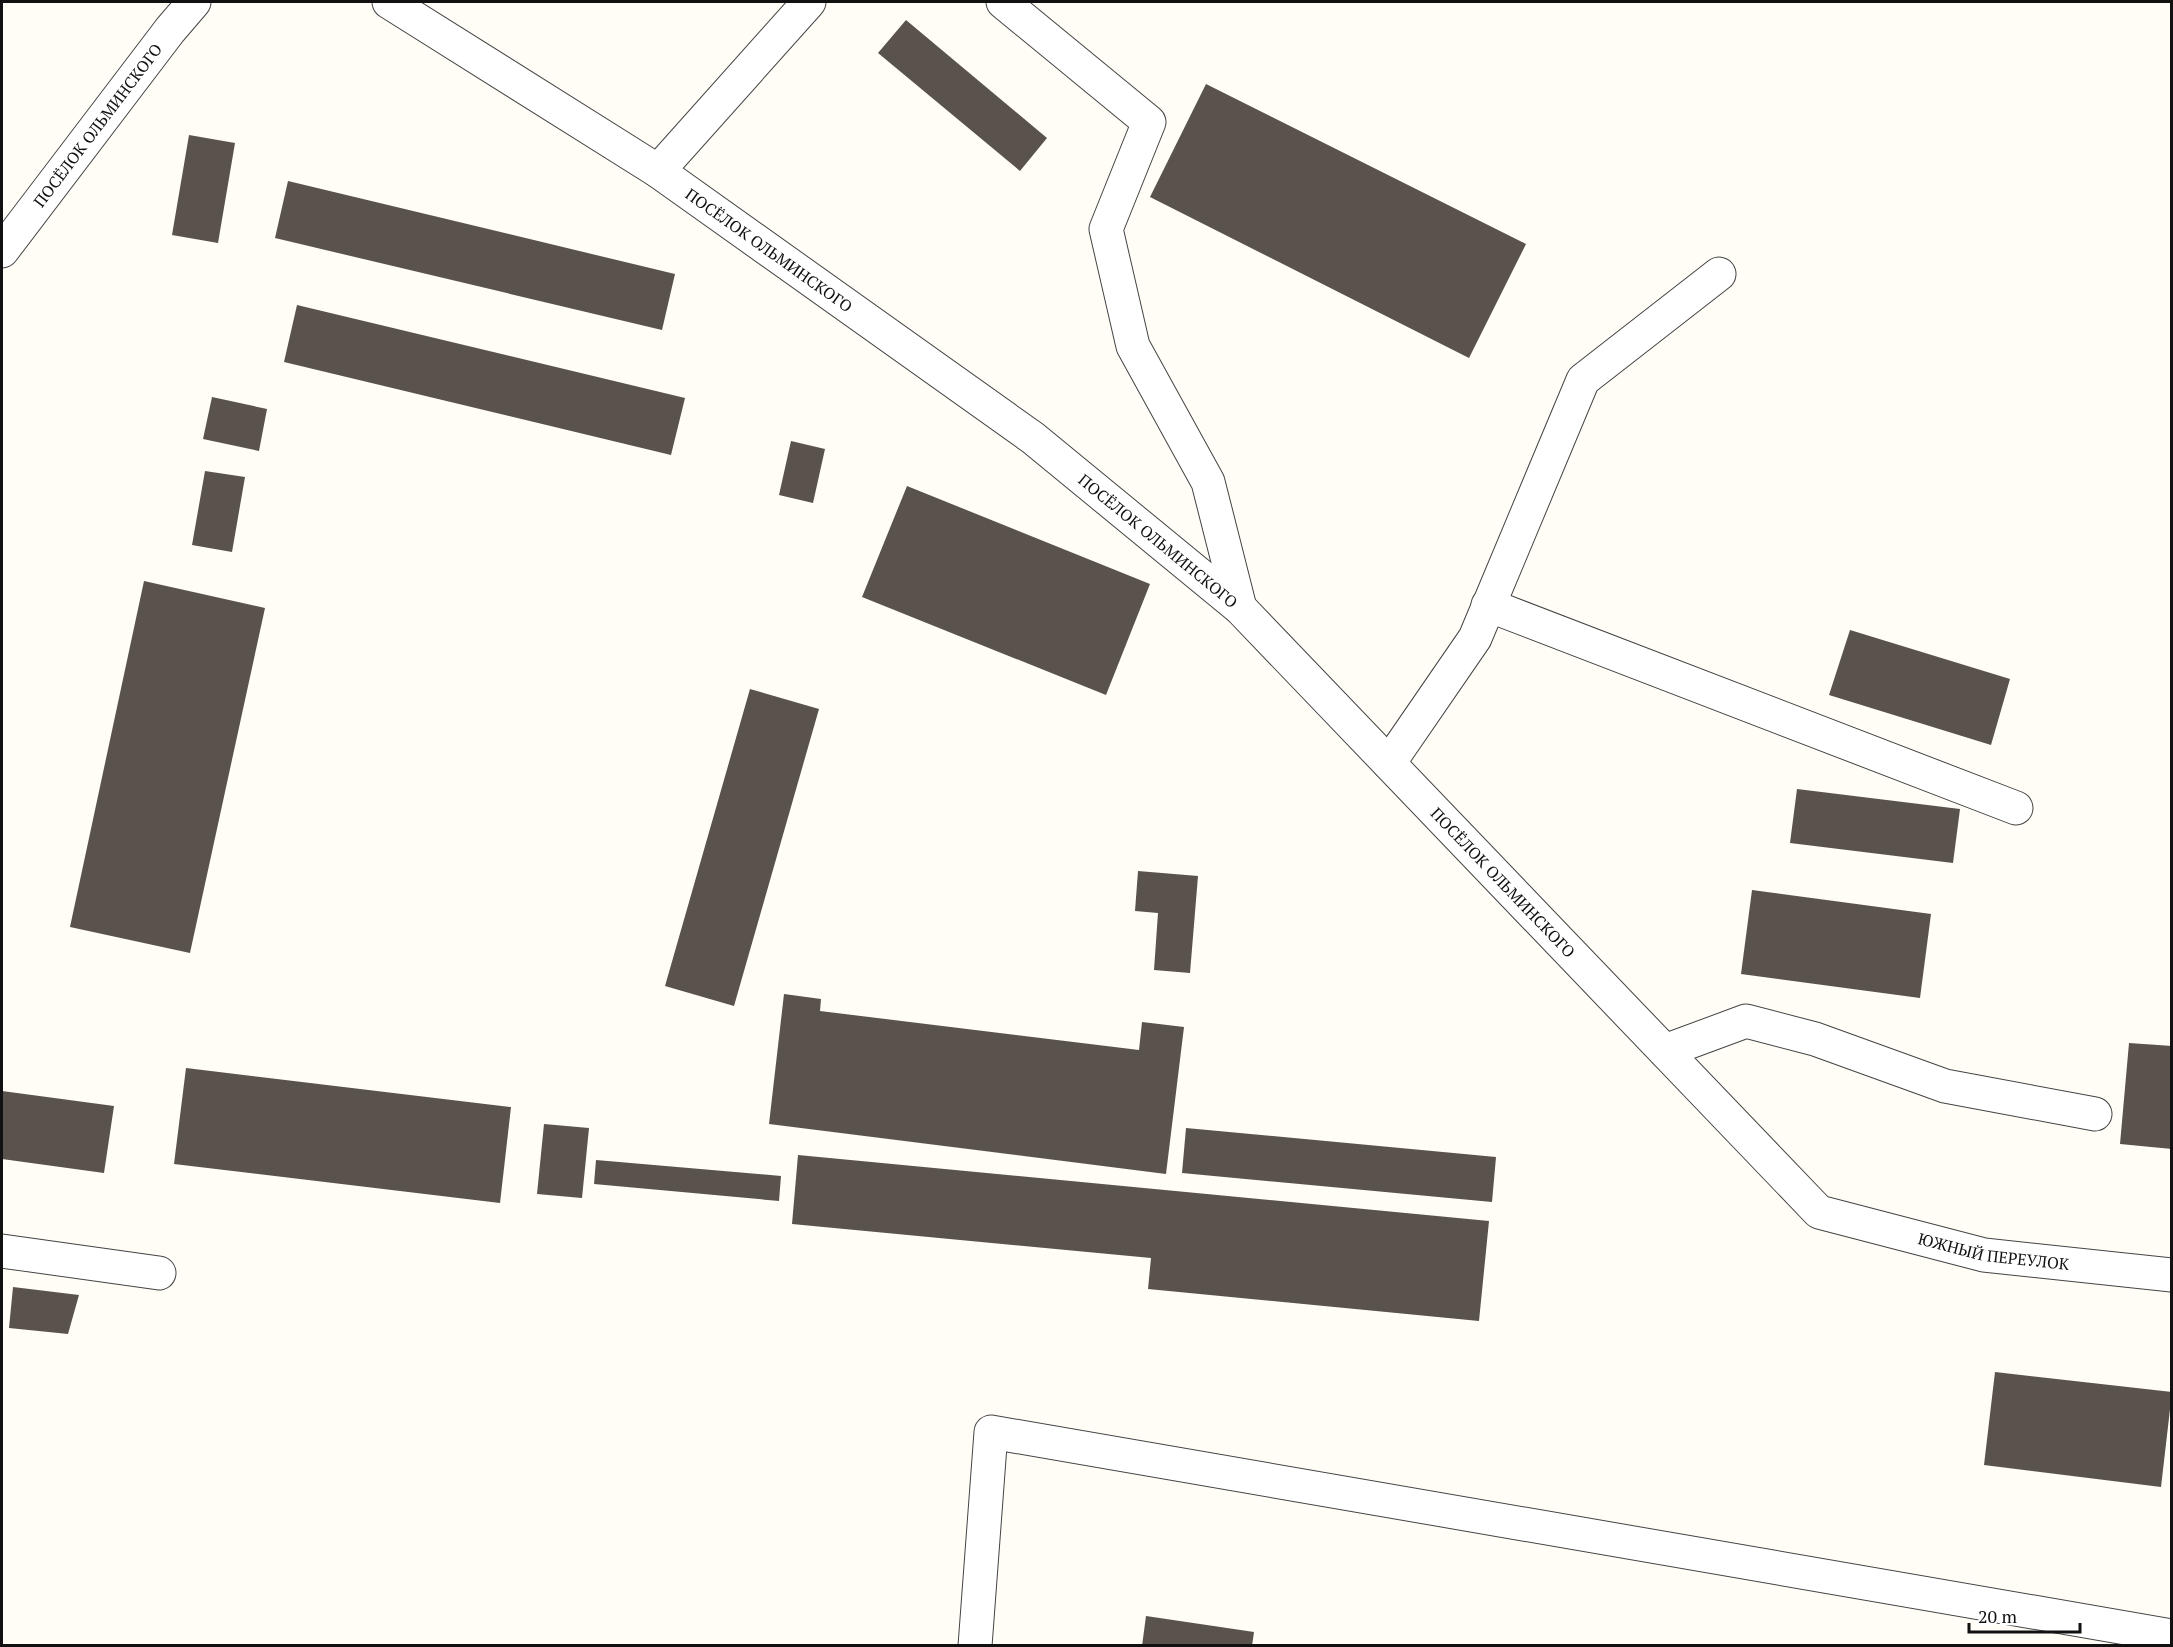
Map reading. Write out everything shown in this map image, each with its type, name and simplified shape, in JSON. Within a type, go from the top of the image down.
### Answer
[{"type":"street","name":"ПОСЁЛОК ОЛЬМИНСКОГО","points":[[2,251],[170,30],[194,2]]},
{"type":"street","name":"ПОСЁЛОК ОЛЬМИНСКОГО","points":[[389,2],[658,171],[1033,438],[1240,609],[1819,1212]]},
{"type":"street","points":[[658,171],[809,2]]},
{"type":"street","points":[[1004,2],[1149,122],[1106,229],[1133,346],[1208,482],[1240,609]]},
{"type":"street","points":[[1389,763],[1475,638],[1582,380],[1719,274]]},
{"type":"street","points":[[1488,605],[2016,808]]},
{"type":"street","points":[[1665,1051],[1746,1021],[1815,1039],[1945,1086],[2095,1114]]},
{"type":"street","name":"ЮЖНЫЙ ПЕРЕУЛОК","points":[[1819,1212],[1984,1255],[2172,1275]]},
{"type":"street","points":[[2,1251],[159,1273]]},
{"type":"street","points":[[975,1646],[991,1432],[2172,1636]]},
{"type":"building","points":[[906,20],[1047,138],[1020,171],[878,53]]},
{"type":"building","points":[[1206,84],[1526,244],[1469,358],[1150,197]]},
{"type":"building","points":[[189,135],[235,143],[218,243],[172,235]]},
{"type":"building","points":[[288,181],[675,274],[662,330],[275,238]]},
{"type":"building","points":[[297,305],[685,398],[671,455],[284,362]]},
{"type":"building","points":[[212,397],[267,409],[259,451],[203,439]]},
{"type":"building","points":[[791,441],[825,449],[813,503],[779,495]]},
{"type":"building","points":[[205,471],[245,477],[232,552],[192,545]]},
{"type":"building","points":[[907,486],[1150,584],[1106,695],[862,597]]},
{"type":"building","points":[[144,581],[265,608],[190,953],[70,927]]},
{"type":"building","points":[[1850,630],[2010,679],[1991,745],[1829,695]]},
{"type":"building","points":[[750,689],[819,709],[734,1006],[665,986]]},
{"type":"building","points":[[1797,789],[1960,809],[1953,863],[1790,843]]},
{"type":"building","points":[[1138,871],[1198,876],[1190,973],[1154,970],[1158,913],[1135,911]]},
{"type":"building","points":[[1752,890],[1931,914],[1920,998],[1741,974]]},
{"type":"building","points":[[784,994],[821,999],[820,1011],[1139,1050],[1142,1022],[1184,1027],[1166,1174],[769,1124]]},
{"type":"building","points":[[2129,1043],[2172,1046],[2172,1149],[2120,1144]]},
{"type":"building","points":[[186,1068],[511,1107],[500,1203],[174,1164]]},
{"type":"building","points":[[2,1091],[114,1106],[104,1173],[2,1159]]},
{"type":"building","points":[[544,1124],[589,1128],[582,1198],[537,1194]]},
{"type":"building","points":[[1186,1128],[1496,1157],[1492,1202],[1182,1173]]},
{"type":"building","points":[[798,1155],[1489,1221],[1479,1321],[1148,1289],[1151,1258],[792,1224]]},
{"type":"building","points":[[596,1160],[781,1176],[779,1201],[594,1184]]},
{"type":"building","points":[[13,1287],[79,1295],[68,1334],[9,1328]]},
{"type":"building","points":[[1995,1372],[2172,1392],[2161,1487],[1984,1465]]},
{"type":"building","points":[[1146,1616],[1254,1632],[1252,1646],[1142,1646]]}]
